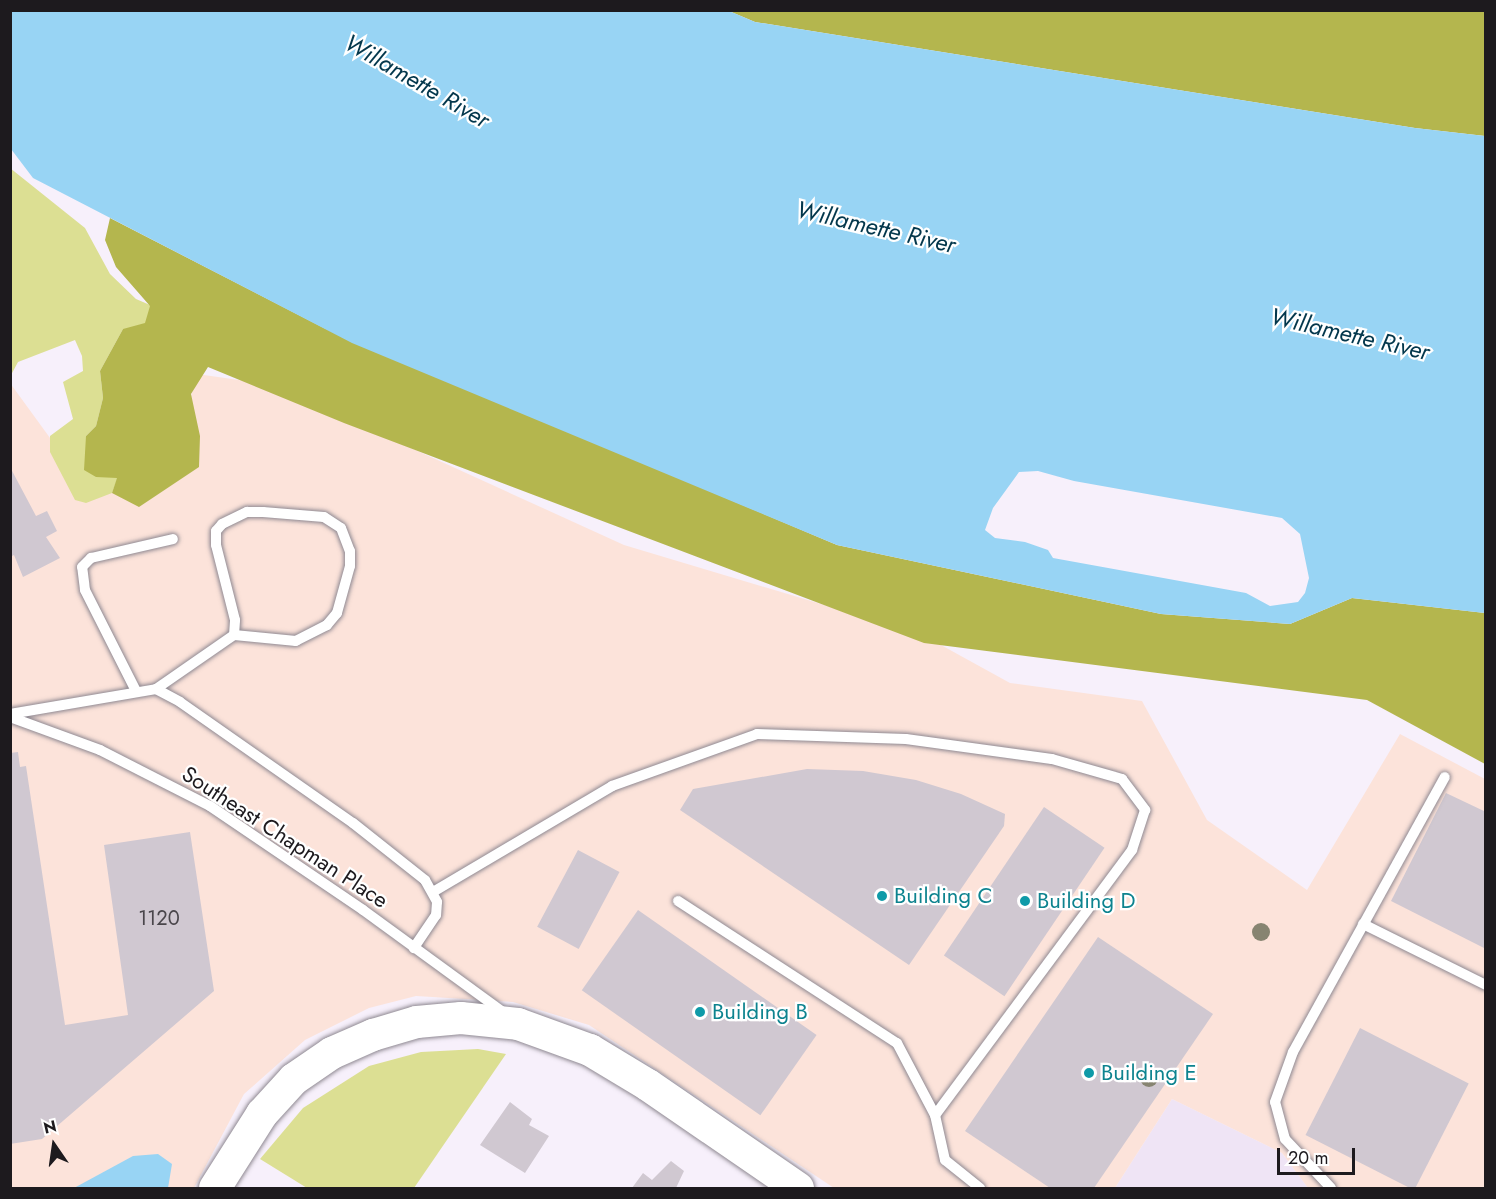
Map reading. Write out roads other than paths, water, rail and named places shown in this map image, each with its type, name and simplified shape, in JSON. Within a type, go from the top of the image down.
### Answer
[{"type":"street","points":[[215,1188],[262,1114],[294,1079],[332,1053],[374,1035],[417,1022],[461,1018],[518,1024],[590,1050],[648,1085],[798,1188]]},
{"type":"lane","points":[[10,716],[156,689],[234,635],[296,641],[327,625],[337,613],[350,566],[350,551],[341,528],[324,517],[263,512],[247,512],[222,524],[216,531],[216,545],[235,620],[234,635]]},
{"type":"lane","points":[[136,691],[85,590],[82,567],[92,558],[173,539]]},
{"type":"lane","points":[[156,689],[180,702],[396,854],[433,892],[436,915],[414,948]]},
{"type":"lane","name":"Southeast Chapman Place","points":[[10,716],[100,750],[210,806],[414,948],[518,1024]]},
{"type":"lane","points":[[433,892],[612,786],[758,734],[906,739],[1052,759],[1122,779],[1145,810],[1132,850],[935,1115]]},
{"type":"lane","points":[[1331,1188],[1285,1139],[1275,1102],[1293,1052],[1445,777]]},
{"type":"lane","points":[[678,901],[897,1043],[935,1115],[945,1160],[980,1188]]},
{"type":"lane","points":[[1364,924],[1485,985]]},
{"type":"water","name":"Willamette River","points":[[11,10],[729,11],[755,22],[1415,128],[1485,136],[1485,613],[1352,598],[1290,624],[1161,614],[837,545],[352,343],[33,178],[11,149]],"holes":[[[1038,471],[1074,481],[1282,518],[1300,534],[1309,578],[1305,593],[1298,602],[1270,606],[1246,593],[1053,558],[1048,550],[1025,542],[995,538],[985,530],[993,508],[1019,472]]]},
{"type":"water","points":[[158,1154],[172,1164],[168,1188],[74,1188],[133,1156]]},
{"type":"place","name":"Building C","points":[[882,896]]},
{"type":"place","name":"Building D","points":[[1025,901]]},
{"type":"place","name":"Building B","points":[[700,1012]]},
{"type":"place","name":"Building E","points":[[1089,1073]]}]
